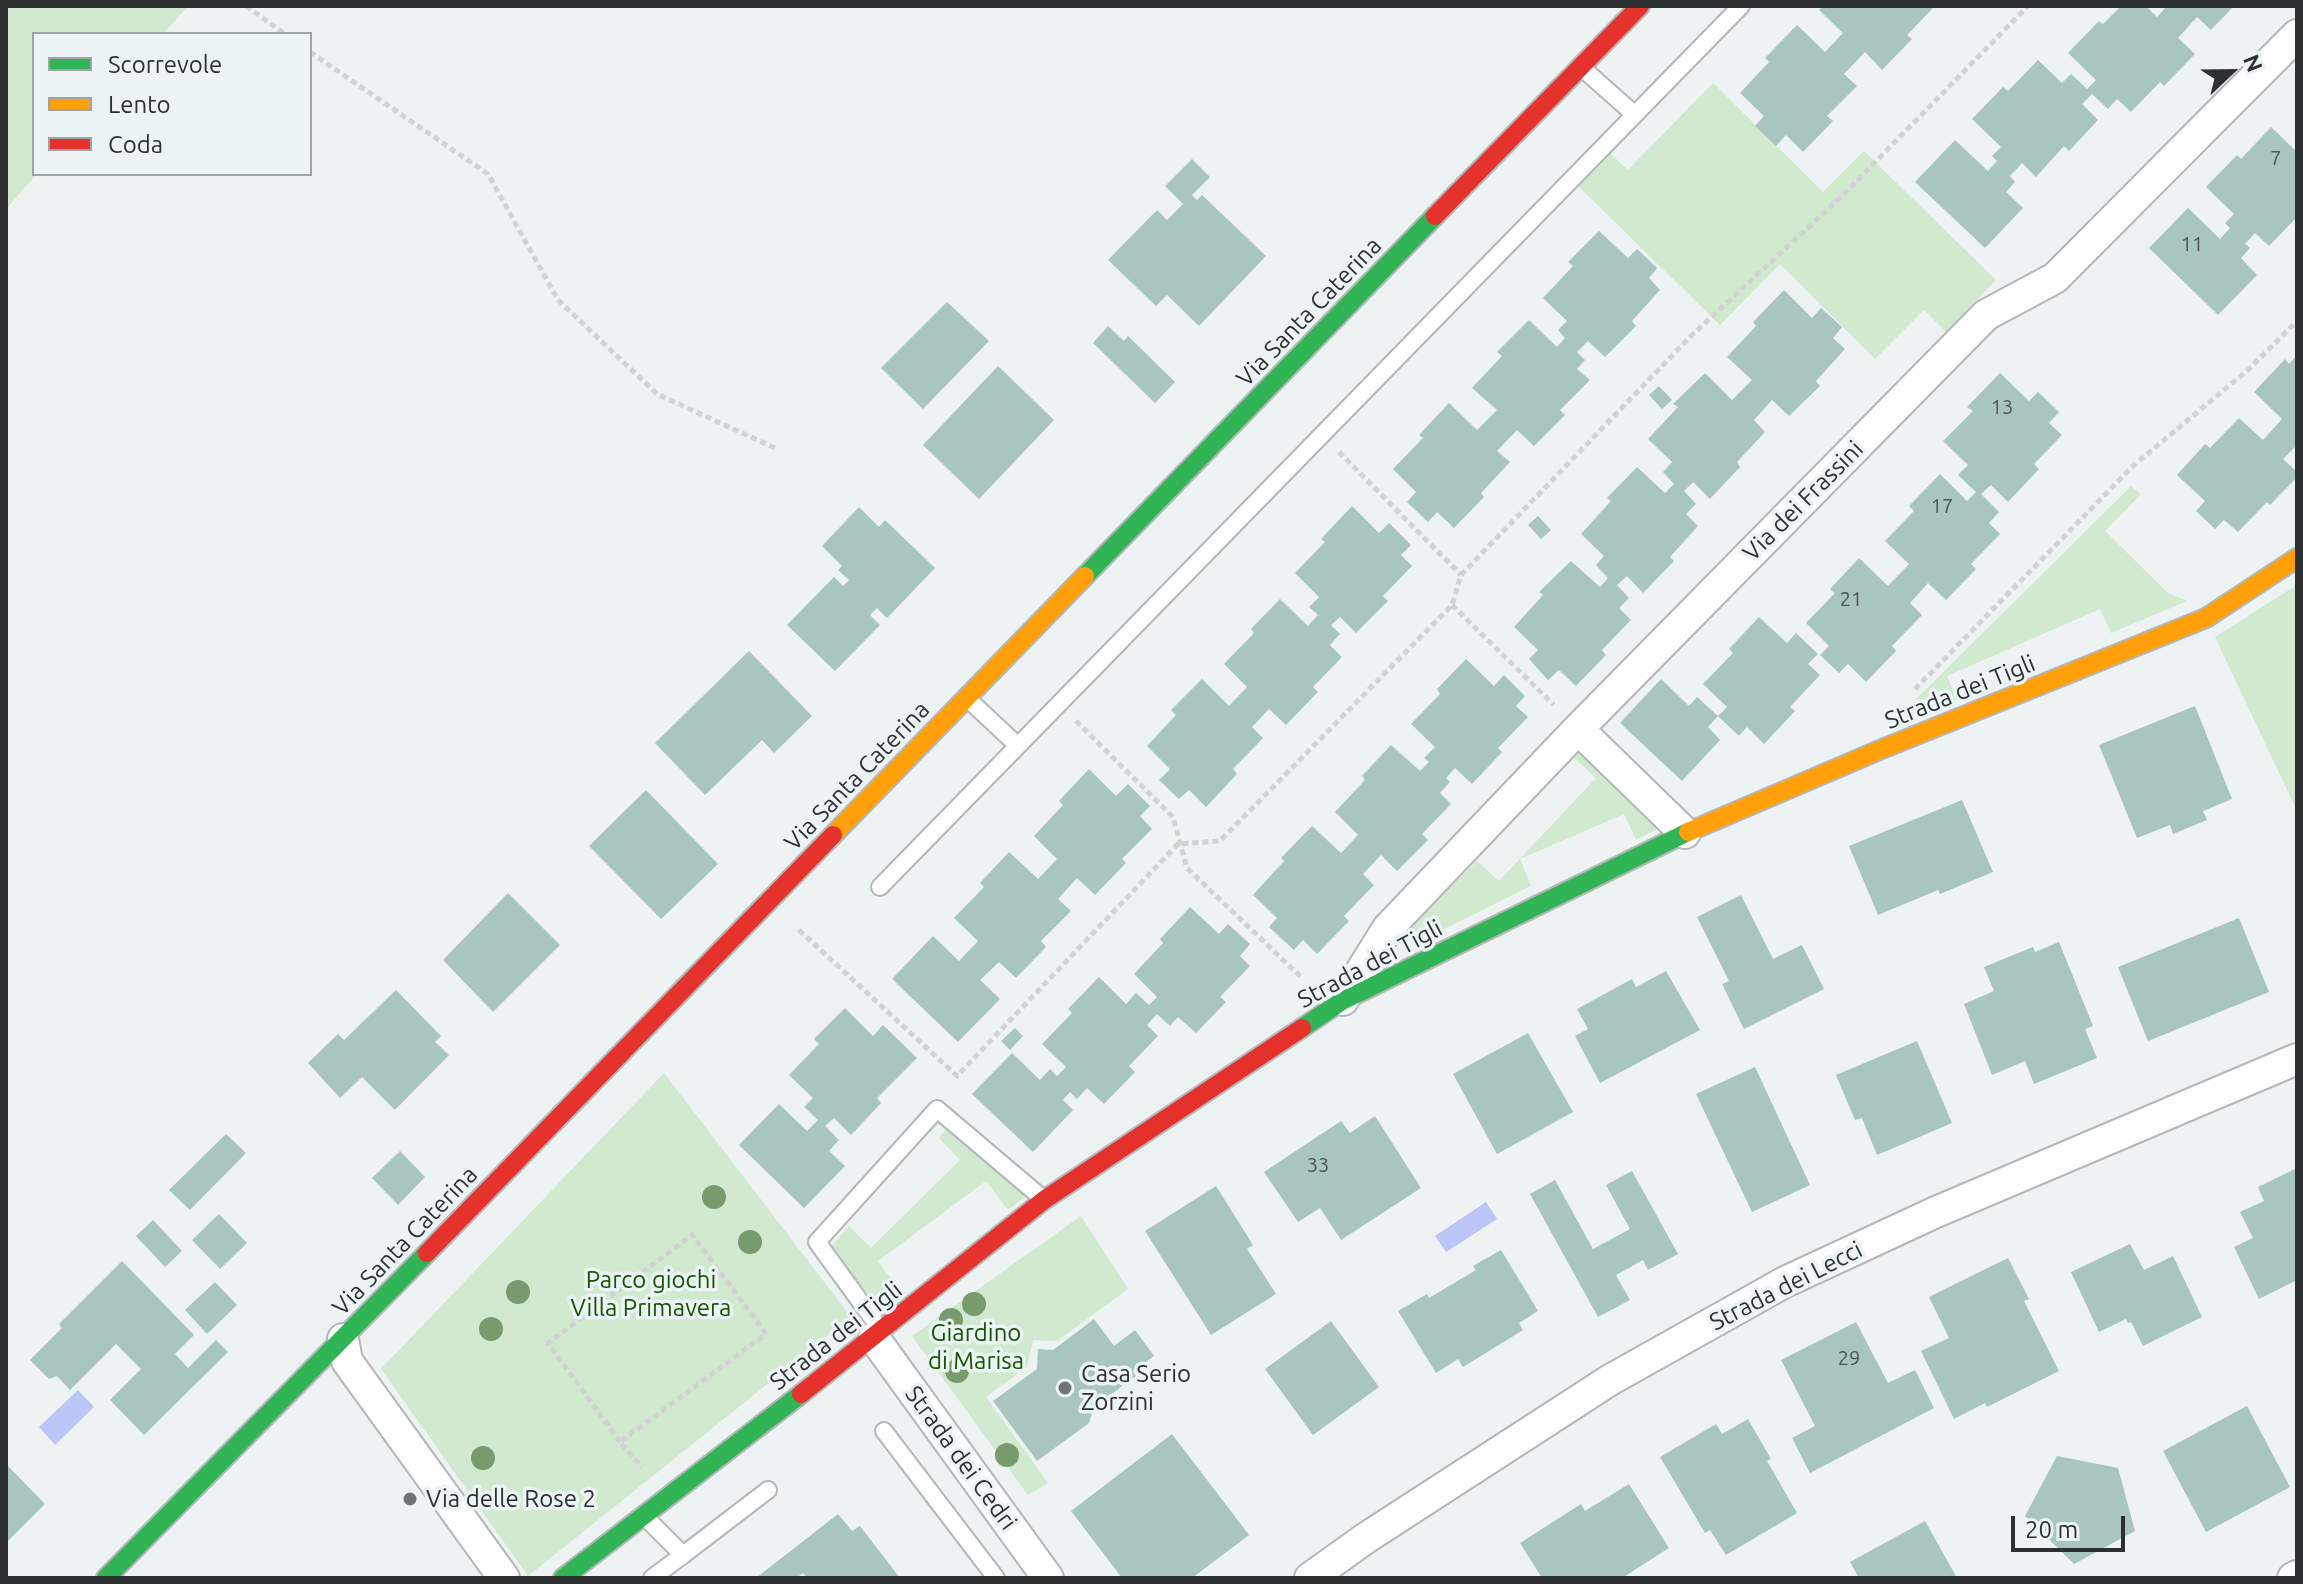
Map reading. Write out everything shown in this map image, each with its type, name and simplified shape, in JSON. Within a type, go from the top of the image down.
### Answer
[{"type":"street","name":"Via Santa Caterina","points":[[106,1578],[343,1339],[1640,6]]},
{"type":"street","name":"Via dei Frassini","points":[[1338,1004],[1388,928],[1578,729],[1986,315],[2055,278],[2297,35]]},
{"type":"street","name":"Strada dei Tigli","points":[[563,1578],[878,1334],[1044,1200],[1338,1004],[1685,833],[1882,749],[2206,618],[2297,558]]},
{"type":"street","points":[[1578,729],[1685,833]]},
{"type":"street","name":"Strada dei Lecci","points":[[1310,1578],[1366,1538],[1610,1380],[1785,1282],[1936,1212],[2297,1059]]},
{"type":"street","name":"Strada dei Cedri","points":[[878,1334],[1048,1578]]},
{"type":"street","points":[[343,1339],[347,1361],[504,1578]]},
{"type":"lane","points":[[880,887],[1741,6]]},
{"type":"lane","points":[[1580,67],[1634,114]]},
{"type":"lane","points":[[967,698],[1017,745]]},
{"type":"lane","points":[[878,1334],[817,1242],[937,1109],[1044,1200]]},
{"type":"lane","points":[[884,1431],[996,1578]]},
{"type":"lane","points":[[652,1578],[768,1490]]},
{"type":"lane","points":[[644,1516],[683,1555]]},
{"type":"path","points":[[246,6],[282,32]]},
{"type":"path","points":[[790,922],[957,1076],[1178,844],[1220,841],[1452,605],[1461,575],[1691,336],[1841,197],[2028,6]]},
{"type":"path","points":[[312,53],[488,174],[558,300],[657,394],[777,449]]},
{"type":"path","points":[[1911,693],[2134,465],[2248,370],[2297,321]]},
{"type":"path","points":[[1321,434],[1461,575]]},
{"type":"path","points":[[1452,605],[1578,729]]},
{"type":"path","points":[[1058,704],[1173,817],[1187,868],[1338,1004]]},
{"type":"path","points":[[620,1442],[766,1334],[692,1235],[548,1343],[620,1442],[669,1497]]},
{"type":"green space","points":[[6,6],[188,6],[165,32],[32,32],[32,176],[35,176],[6,209]]},
{"type":"green space","points":[[1713,83],[1823,192],[1864,151],[1996,280],[1946,332],[1924,310],[1875,359],[1780,264],[1720,325],[1578,186],[1610,153],[1628,170]]},
{"type":"green space","points":[[2131,486],[2141,494],[2105,531],[2168,593],[2187,601],[2111,633],[2100,609],[1947,676],[1957,700],[1888,727]]},
{"type":"green space","points":[[2297,585],[2297,811],[2215,637]]},
{"type":"green space","points":[[1583,747],[1661,827],[1636,840],[1624,814],[1520,859],[1531,886],[1418,942],[1412,939],[1410,932],[1414,924],[1477,861],[1499,881],[1596,778],[1574,758]]},
{"type":"green space","name":"Parco giochi Villa Primavera","points":[[664,1073],[851,1317],[528,1576],[381,1369]]},
{"type":"green space","points":[[947,1127],[1026,1196],[1008,1210],[986,1181],[878,1261],[899,1290],[878,1305],[829,1249],[849,1226],[871,1248],[960,1160],[939,1138]]},
{"type":"green space","name":"Giardino di Marisa","points":[[1081,1216],[1128,1289],[1057,1341],[1033,1340],[1027,1367],[986,1397],[1048,1483],[1028,1495],[912,1336]]},
{"type":"water","points":[[1486,1202],[1497,1219],[1446,1252],[1435,1236]]},
{"type":"water","points":[[78,1390],[94,1407],[55,1445],[39,1427]]},
{"type":"building","points":[[1823,6],[1935,6],[1907,35],[1912,39],[1882,70],[1865,52],[1844,74],[1857,86],[1827,116],[1833,121],[1803,152],[1786,135],[1776,146],[1755,126],[1764,116],[1740,93],[1769,62],[1765,58],[1797,25],[1825,52],[1843,33],[1819,10]]},
{"type":"building","points":[[2121,6],[2146,6],[2157,17],[2167,6],[2234,6],[2211,30],[2197,17],[2178,38],[2195,54],[2164,86],[2160,82],[2131,112],[2117,99],[2108,109],[2092,94],[2082,104],[2098,120],[2069,151],[2064,146],[2036,177],[2022,163],[2010,176],[2015,182],[2006,192],[2023,208],[1985,248],[1915,182],[1955,140],[1988,171],[1997,161],[1992,156],[2001,147],[1972,119],[2003,87],[2008,91],[2038,60],[2062,83],[2071,74],[2087,89],[2096,80],[2068,53],[2099,21],[2103,24]]},
{"type":"building","points":[[2271,127],[2295,150],[2297,148],[2297,217],[2269,246],[2255,233],[2245,244],[2250,248],[2241,258],[2257,275],[2218,315],[2149,248],[2188,208],[2220,239],[2230,228],[2225,223],[2234,214],[2206,187],[2237,155],[2241,159]]},
{"type":"building","points":[[1192,159],[1210,177],[1192,195],[1197,200],[1202,195],[1266,256],[1199,326],[1167,295],[1156,306],[1108,260],[1157,210],[1167,220],[1183,204],[1165,186]]},
{"type":"building","points":[[1599,231],[1628,258],[1637,249],[1657,268],[1649,278],[1660,290],[1632,321],[1636,326],[1605,357],[1588,341],[1577,352],[1585,360],[1577,369],[1590,380],[1560,410],[1565,415],[1534,446],[1517,430],[1497,451],[1510,462],[1481,493],[1484,497],[1454,528],[1437,512],[1428,522],[1407,502],[1416,492],[1393,469],[1423,438],[1419,435],[1449,403],[1477,430],[1497,410],[1472,388],[1502,356],[1497,352],[1529,320],[1557,347],[1565,338],[1558,330],[1567,321],[1543,298],[1573,266],[1568,262]]},
{"type":"building","points":[[1784,290],[1812,318],[1821,308],[1842,327],[1833,338],[1845,349],[1816,381],[1820,386],[1789,416],[1772,400],[1754,420],[1765,432],[1737,462],[1740,467],[1710,499],[1693,482],[1684,491],[1696,504],[1686,514],[1698,526],[1670,557],[1674,561],[1643,593],[1627,576],[1617,585],[1629,598],[1619,608],[1631,620],[1602,650],[1606,655],[1576,686],[1559,670],[1548,680],[1529,659],[1538,650],[1514,627],[1543,595],[1539,592],[1571,561],[1600,587],[1608,578],[1596,565],[1604,556],[1581,534],[1611,501],[1607,498],[1637,467],[1665,493],[1674,484],[1663,472],[1672,462],[1648,439],[1678,407],[1673,404],[1705,373],[1732,400],[1752,380],[1727,357],[1756,326],[1753,322]]},
{"type":"building","points":[[947,302],[989,341],[923,409],[881,368]]},
{"type":"building","points":[[1108,326],[1124,341],[1128,336],[1175,382],[1155,403],[1093,343]]},
{"type":"building","points":[[2297,355],[2297,445],[2283,459],[2297,472],[2297,477],[2238,532],[2224,520],[2215,529],[2196,511],[2205,501],[2177,475],[2205,444],[2210,448],[2239,418],[2263,440],[2282,419],[2254,392],[2285,359],[2289,364]]},
{"type":"building","points":[[998,366],[1054,420],[979,499],[923,445]]},
{"type":"building","points":[[2000,373],[2029,401],[2038,392],[2059,412],[2049,423],[2062,435],[2034,464],[2039,469],[2008,502],[1991,485],[1981,494],[1999,512],[1989,523],[2000,534],[1971,564],[1976,569],[1946,600],[1928,583],[1910,603],[1922,615],[1892,646],[1896,651],[1866,682],[1848,664],[1839,673],[1820,655],[1829,646],[1806,623],[1835,593],[1830,589],[1859,558],[1888,586],[1909,564],[1885,541],[1914,511],[1909,506],[1940,474],[1967,501],[1976,492],[1958,475],[1968,465],[1943,441],[1973,411],[1967,407]]},
{"type":"building","points":[[1659,386],[1672,400],[1662,409],[1649,395]]},
{"type":"building","points":[[1352,506],[1379,533],[1389,523],[1411,545],[1401,555],[1412,566],[1383,596],[1388,601],[1356,633],[1340,617],[1331,625],[1340,634],[1330,645],[1342,657],[1313,687],[1318,692],[1286,725],[1269,709],[1252,727],[1263,738],[1233,769],[1237,774],[1206,807],[1189,790],[1179,799],[1159,780],[1170,769],[1147,746],[1176,715],[1171,710],[1202,679],[1229,706],[1247,687],[1224,664],[1254,633],[1251,629],[1280,599],[1308,626],[1318,615],[1309,607],[1319,597],[1295,573],[1325,542],[1321,539]]},
{"type":"building","points":[[859,507],[879,527],[885,520],[935,568],[887,618],[877,608],[870,615],[880,625],[835,671],[787,625],[834,577],[843,586],[849,580],[838,570],[842,566],[822,546]]},
{"type":"building","points":[[1538,516],[1551,530],[1541,539],[1528,525]]},
{"type":"building","points":[[1759,617],[1787,643],[1796,633],[1818,654],[1808,664],[1820,675],[1790,707],[1795,711],[1764,744],[1747,727],[1739,736],[1718,716],[1727,707],[1703,684],[1733,653],[1729,649]]},
{"type":"building","points":[[749,651],[812,716],[774,753],[762,740],[705,795],[655,743]]},
{"type":"building","points":[[1466,659],[1494,686],[1504,675],[1525,696],[1516,706],[1528,717],[1498,748],[1502,752],[1472,784],[1455,768],[1446,778],[1450,782],[1440,793],[1451,804],[1422,834],[1428,840],[1397,871],[1381,855],[1363,874],[1374,885],[1344,916],[1349,921],[1317,954],[1303,940],[1294,950],[1269,927],[1277,918],[1253,895],[1284,861],[1281,858],[1312,826],[1341,853],[1358,835],[1335,812],[1365,780],[1362,776],[1391,745],[1420,771],[1429,762],[1424,758],[1435,747],[1411,724],[1440,694],[1437,689]]},
{"type":"building","points":[[1661,679],[1689,706],[1697,697],[1718,716],[1708,727],[1720,740],[1682,781],[1620,723]]},
{"type":"building","points":[[2195,706],[2232,799],[2203,811],[2207,820],[2173,834],[2170,825],[2137,838],[2099,745]]},
{"type":"building","points":[[1089,769],[1116,796],[1128,784],[1150,806],[1140,816],[1152,829],[1122,859],[1126,863],[1095,895],[1077,878],[1058,899],[1071,911],[1041,941],[1046,947],[1016,978],[999,962],[980,980],[1000,999],[958,1042],[892,979],[933,936],[959,961],[978,941],[954,918],[984,887],[980,883],[1009,852],[1038,879],[1057,859],[1034,836],[1063,805],[1059,801]]},
{"type":"building","points":[[646,790],[718,864],[661,919],[589,846]]},
{"type":"building","points":[[1962,800],[1993,872],[1940,894],[1938,890],[1878,915],[1849,846]]},
{"type":"building","points":[[508,893],[560,945],[493,1012],[443,960]]},
{"type":"building","points":[[1741,895],[1773,959],[1802,945],[1824,989],[1744,1029],[1722,984],[1729,981],[1697,917]]},
{"type":"building","points":[[1190,907],[1219,934],[1228,924],[1250,944],[1240,956],[1250,966],[1220,997],[1226,1002],[1196,1033],[1178,1017],[1170,1026],[1157,1014],[1147,1025],[1158,1036],[1129,1066],[1135,1072],[1104,1104],[1087,1088],[1077,1099],[1070,1092],[1063,1100],[1073,1110],[1033,1152],[972,1094],[1012,1053],[1040,1080],[1050,1069],[1057,1076],[1066,1067],[1042,1044],[1072,1013],[1068,1009],[1099,977],[1126,1004],[1136,993],[1149,1005],[1157,997],[1134,974],[1163,943],[1160,939]]},
{"type":"building","points":[[2239,918],[2269,992],[2148,1041],[2118,967]]},
{"type":"building","points":[[2059,942],[2093,1026],[2085,1029],[2097,1058],[2034,1084],[2025,1061],[1992,1075],[1964,1004],[1994,991],[1984,967],[2033,947],[2035,952]]},
{"type":"building","points":[[1666,971],[1700,1030],[1600,1083],[1575,1036],[1588,1029],[1577,1009],[1632,979],[1636,987]]},
{"type":"building","points":[[396,990],[441,1036],[435,1042],[449,1055],[395,1110],[362,1077],[340,1098],[308,1063],[338,1034],[344,1040]]},
{"type":"building","points":[[845,1008],[873,1036],[883,1025],[917,1058],[877,1098],[881,1103],[851,1135],[834,1118],[825,1126],[839,1140],[829,1151],[845,1166],[804,1208],[739,1145],[779,1104],[807,1131],[818,1120],[804,1107],[813,1098],[789,1075],[819,1044],[814,1039]]},
{"type":"building","points":[[1015,1028],[1023,1036],[1010,1050],[1001,1041]]},
{"type":"building","points":[[1528,1033],[1573,1112],[1497,1154],[1453,1074]]},
{"type":"building","points":[[1917,1041],[1952,1123],[1877,1155],[1862,1118],[1855,1120],[1836,1075]]},
{"type":"building","points":[[1755,1067],[1810,1185],[1752,1212],[1696,1094]]},
{"type":"building","points":[[1375,1116],[1421,1188],[1341,1240],[1320,1208],[1298,1222],[1264,1172],[1341,1121],[1350,1133]]},
{"type":"building","points":[[226,1134],[246,1153],[190,1210],[169,1190]]},
{"type":"building","points":[[400,1151],[425,1177],[398,1205],[372,1178]]},
{"type":"building","points":[[2297,1168],[2297,1280],[2259,1299],[2234,1247],[2253,1238],[2240,1212],[2264,1201],[2258,1187]]},
{"type":"building","points":[[1632,1171],[1678,1254],[1648,1270],[1643,1260],[1616,1275],[1630,1300],[1598,1317],[1530,1194],[1555,1180],[1593,1249],[1630,1229],[1606,1185]]},
{"type":"building","points":[[1216,1186],[1253,1245],[1247,1249],[1276,1294],[1211,1335],[1145,1231]]},
{"type":"building","points":[[219,1214],[247,1243],[220,1269],[192,1240]]},
{"type":"building","points":[[153,1220],[182,1251],[165,1267],[136,1236]]},
{"type":"building","points":[[2130,1244],[2144,1270],[2173,1256],[2202,1317],[2143,1346],[2131,1322],[2128,1323],[2126,1319],[2099,1332],[2071,1272]]},
{"type":"building","points":[[1501,1250],[1538,1311],[1519,1323],[1523,1330],[1463,1367],[1458,1359],[1436,1373],[1398,1311],[1427,1294],[1429,1298],[1476,1270],[1473,1266]]},
{"type":"building","points":[[2008,1258],[2029,1299],[2024,1301],[2059,1371],[1987,1407],[1985,1403],[1954,1419],[1921,1351],[1949,1338],[1929,1297]]},
{"type":"building","points":[[122,1261],[194,1335],[175,1354],[188,1368],[216,1340],[228,1352],[144,1435],[110,1400],[141,1369],[116,1344],[70,1390],[57,1376],[49,1379],[30,1360],[62,1328],[59,1324]]},
{"type":"building","points":[[215,1282],[237,1305],[207,1334],[185,1310]]},
{"type":"building","name":"Casa Serio Zorzini","points":[[1094,1319],[1114,1346],[1135,1330],[1154,1356],[1133,1371],[1136,1376],[1094,1407],[1089,1423],[1037,1461],[993,1401],[1037,1369],[1038,1349],[1053,1350]]},
{"type":"building","points":[[1331,1321],[1379,1387],[1313,1435],[1265,1369]]},
{"type":"building","points":[[1856,1322],[1888,1383],[1915,1370],[1934,1408],[1810,1473],[1792,1438],[1815,1426],[1781,1360]]},
{"type":"building","points":[[2247,1406],[2290,1487],[2206,1532],[2163,1451]]},
{"type":"building","points":[[1748,1419],[1771,1459],[1767,1461],[1797,1513],[1726,1555],[1710,1530],[1705,1533],[1660,1457],[1716,1424],[1722,1434]]},
{"type":"building","points":[[1172,1434],[1249,1535],[1192,1578],[1122,1578],[1071,1511]]},
{"type":"building","points":[[2057,1456],[2118,1468],[2135,1531],[2074,1564],[2025,1516]]},
{"type":"building","points":[[6,1464],[45,1504],[6,1543]]},
{"type":"building","points":[[1629,1484],[1669,1548],[1622,1578],[1542,1578],[1520,1543],[1581,1504],[1585,1511]]},
{"type":"building","points":[[838,1514],[852,1531],[860,1526],[900,1578],[807,1578],[803,1573],[796,1578],[756,1578]]},
{"type":"building","points":[[1925,1521],[1957,1578],[1859,1578],[1850,1562]]},
{"type":"traffic: fast","points":[[1085,576],[1435,216]]},
{"type":"traffic: fast","points":[[1302,1028],[1342,1001],[1688,832]]},
{"type":"traffic: fast","points":[[106,1578],[427,1253]]},
{"type":"traffic: fast","points":[[563,1578],[801,1394]]},
{"type":"traffic: slow","points":[[1688,832],[1882,749],[2206,618],[2297,558]]},
{"type":"traffic: slow","points":[[833,835],[1085,576]]},
{"type":"traffic: jam","points":[[1435,216],[1640,6]]},
{"type":"traffic: jam","points":[[427,1253],[833,835]]},
{"type":"traffic: jam","points":[[801,1394],[1044,1200],[1302,1028]]},
{"type":"place","name":"Casa Serio Zorzini","points":[[1065,1388]]},
{"type":"place","name":"Via delle Rose 2","points":[[410,1499]]}]
